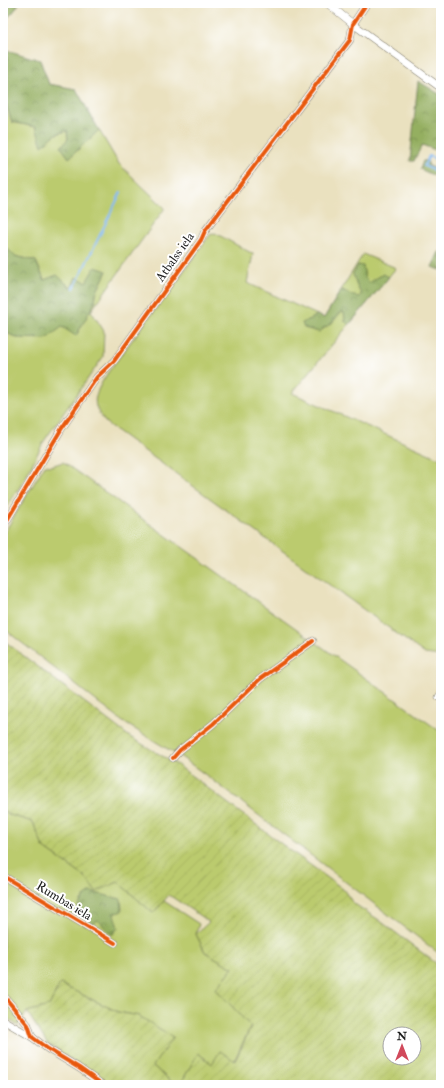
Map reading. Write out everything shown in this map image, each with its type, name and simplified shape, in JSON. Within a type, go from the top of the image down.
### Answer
[{"type":"street","points":[[327,3],[352,24],[441,88]]},
{"type":"street","name":"Atbalss iela","points":[[3,527],[62,428],[97,377],[114,361],[201,240],[205,231],[350,40],[352,24],[367,3]]},
{"type":"street","points":[[173,758],[180,750],[223,716],[248,689],[313,641]]},
{"type":"street","name":"Rumbas iela","points":[[3,876],[115,943]]},
{"type":"street","points":[[3,995],[28,1025],[32,1037]]},
{"type":"street","points":[[3,1020],[32,1037],[103,1085]]},
{"type":"green space","points":[[3,3],[19,3],[10,15],[3,19]]},
{"type":"green space","points":[[3,49],[40,60],[49,84],[76,89],[99,130],[69,158],[61,147],[68,139],[67,131],[56,134],[42,146],[36,127],[12,122],[5,102],[3,102]]},
{"type":"green space","points":[[418,81],[441,95],[441,152],[422,145],[414,161],[410,161]]},
{"type":"green space","points":[[3,102],[5,102],[12,122],[36,127],[56,134],[67,131],[69,158],[99,130],[119,164],[165,208],[91,311],[104,331],[103,357],[44,441],[24,480],[3,513],[3,331],[17,338],[95,302],[96,293],[107,271],[71,288],[44,280],[36,261],[15,256],[3,244]]},
{"type":"green space","points":[[423,161],[427,161],[429,166],[441,171],[441,179],[420,169]]},
{"type":"green space","points":[[215,233],[253,254],[247,283],[324,318],[363,254],[396,268],[292,393],[441,459],[441,656],[425,654],[106,423],[101,417],[95,404],[95,400],[98,390],[106,376],[210,235]]},
{"type":"green space","points":[[3,244],[15,256],[36,261],[44,280],[57,275],[71,288],[76,277],[86,282],[95,267],[107,271],[96,293],[95,302],[76,336],[62,327],[46,339],[17,338],[3,331]]},
{"type":"green space","points":[[439,252],[441,252],[441,270],[432,267]]},
{"type":"green space","points":[[358,265],[363,266],[365,277],[369,283],[383,274],[389,277],[349,325],[345,321],[344,312],[340,313],[333,322],[319,332],[304,328],[302,323],[317,315],[324,318],[340,292],[343,290],[353,296],[360,297],[361,294],[353,274]]},
{"type":"green space","points":[[63,462],[441,732],[441,955],[210,778],[181,757],[123,722],[3,628],[3,535],[45,465],[51,466]]},
{"type":"green space","points":[[3,640],[130,737],[176,764],[343,889],[353,903],[379,920],[441,967],[441,1085],[180,1085],[198,1053],[212,1064],[220,1051],[235,1061],[251,1027],[216,989],[233,968],[205,952],[196,934],[209,922],[169,895],[153,913],[118,882],[96,892],[85,877],[43,847],[33,822],[10,815],[3,810]]},
{"type":"green space","points":[[3,810],[10,815],[33,822],[43,847],[85,877],[96,891],[118,882],[153,913],[164,901],[199,924],[196,934],[205,952],[233,968],[216,989],[251,1026],[234,1061],[212,1064],[198,1053],[180,1085],[175,1085],[153,1066],[172,1037],[139,1016],[118,1012],[60,984],[49,1006],[27,1012],[18,1026],[3,1015]]},
{"type":"green space","points":[[91,892],[121,899],[122,911],[114,914],[118,928],[112,935],[98,920],[92,924],[84,925],[83,916],[73,914],[84,897]]},
{"type":"green space","points":[[60,984],[118,1012],[139,1016],[173,1037],[153,1066],[175,1085],[106,1085],[47,1043],[27,1012],[49,1006]]},
{"type":"waterway","points":[[441,161],[429,156],[424,166],[441,173]]},
{"type":"waterway","points":[[74,288],[121,192]]},
{"type":"cycle path","points":[[3,527],[62,428],[97,377],[114,361],[201,240],[205,231],[350,40],[353,24],[367,3]]},
{"type":"cycle path","points":[[173,758],[180,750],[213,724],[260,679],[313,641]]},
{"type":"cycle path","points":[[3,876],[115,943]]},
{"type":"cycle path","points":[[3,995],[28,1025],[32,1037],[103,1085]]}]
